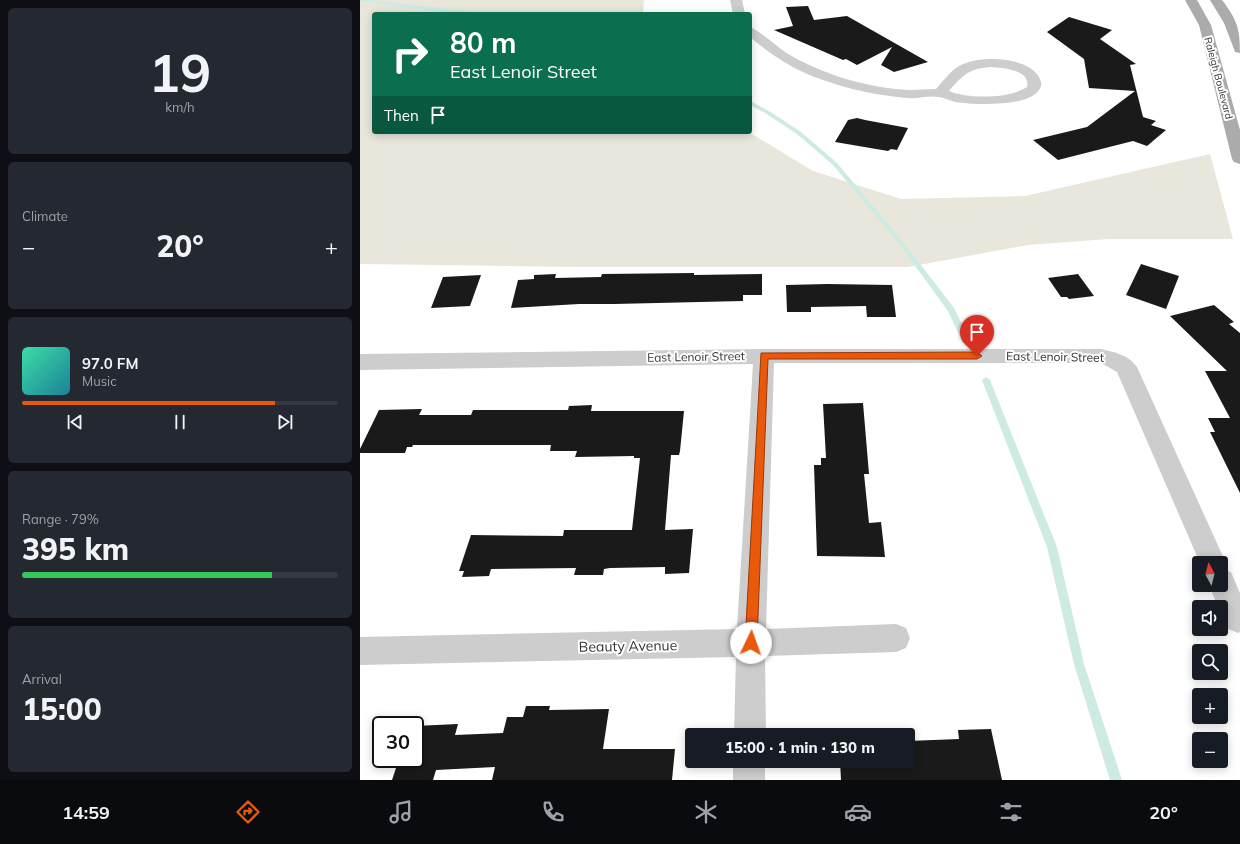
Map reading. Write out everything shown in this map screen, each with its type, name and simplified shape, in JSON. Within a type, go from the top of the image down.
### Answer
[{"type":"main road","name":"Raleigh Boulevard","points":[[1191,0],[1205,25],[1240,159]]},
{"type":"main road","points":[[1216,0],[1233,27],[1240,49]]},
{"type":"street","points":[[736,0],[739,12]]},
{"type":"street","points":[[752,33],[768,47],[786,59],[828,77],[882,90],[908,94],[940,93],[967,99],[999,98],[1029,92],[1035,83],[1031,75],[1022,69],[995,63],[964,68],[940,93]]},
{"type":"street","points":[[750,728],[751,643],[764,356]]},
{"type":"street","name":"East Lenoir Street","points":[[360,362],[764,356],[1101,356],[1113,359],[1126,367],[1210,556]]},
{"type":"street","points":[[1226,592],[1238,620]]},
{"type":"street","name":"Beauty Avenue","points":[[360,652],[751,643],[896,638]]},
{"type":"street","points":[[749,768],[749,780]]},
{"type":"shaded area","points":[[360,0],[644,0],[643,12],[372,12],[372,134],[752,134],[813,171],[901,199],[1025,196],[1210,154],[1233,239],[1108,239],[1028,245],[908,267],[577,267],[360,264]]},
{"type":"building","points":[[808,6],[814,20],[847,16],[928,62],[894,72],[881,65],[892,47],[857,65],[846,59],[843,60],[774,30],[793,26],[786,7]]},
{"type":"building","points":[[1069,17],[1112,30],[1100,39],[1136,64],[1130,65],[1143,117],[1156,121],[1151,125],[1166,130],[1147,146],[1133,141],[1058,160],[1033,140],[1087,127],[1135,91],[1089,88],[1084,59],[1047,32]]},
{"type":"building","points":[[857,118],[908,128],[897,150],[891,149],[888,151],[835,142],[848,120]]},
{"type":"building","points":[[1141,264],[1179,276],[1166,309],[1126,295]]},
{"type":"building","points":[[694,273],[694,275],[762,274],[762,295],[743,295],[743,301],[579,304],[511,308],[518,280],[534,279],[534,275],[556,274],[555,278],[601,277],[602,274]]},
{"type":"building","points":[[1078,274],[1094,296],[1069,299],[1067,297],[1061,297],[1048,278]]},
{"type":"building","points":[[481,275],[470,306],[431,308],[443,277]]},
{"type":"building","points":[[786,285],[892,285],[896,317],[867,317],[866,306],[811,307],[811,312],[787,312]]},
{"type":"building","points":[[1214,305],[1234,322],[1229,324],[1240,333],[1240,493],[1210,432],[1215,432],[1208,418],[1230,418],[1205,371],[1227,371],[1170,316]]},
{"type":"building","points":[[863,403],[869,474],[864,474],[869,523],[881,522],[885,557],[817,556],[814,465],[821,465],[821,458],[826,458],[823,404]]},
{"type":"building","points":[[592,405],[591,411],[684,411],[679,455],[671,455],[665,530],[693,529],[689,573],[665,574],[665,567],[610,568],[604,569],[603,575],[574,575],[576,568],[491,569],[489,576],[462,577],[464,571],[459,571],[471,535],[563,536],[564,530],[632,530],[640,458],[634,458],[634,456],[575,457],[577,451],[550,451],[551,445],[413,445],[412,447],[407,447],[405,453],[360,453],[360,449],[379,410],[422,409],[419,415],[471,415],[473,410],[568,410],[569,406]]},
{"type":"building","points":[[526,706],[550,706],[549,710],[609,709],[603,749],[675,749],[672,780],[492,780],[495,767],[436,770],[433,780],[392,780],[396,768],[424,768],[424,726],[458,724],[455,735],[503,733],[507,717],[523,717]]},
{"type":"building","points":[[991,729],[1002,780],[841,780],[840,768],[915,768],[915,741],[959,739],[958,730]]},
{"type":"waterway","points":[[361,0],[463,12]]},
{"type":"waterway","points":[[752,104],[799,133],[835,164],[902,244],[951,310],[966,341]]},
{"type":"waterway","points":[[986,380],[1052,547],[1079,664],[1116,780]]},
{"type":"route","points":[[751,643],[764,356],[977,356]]}]
